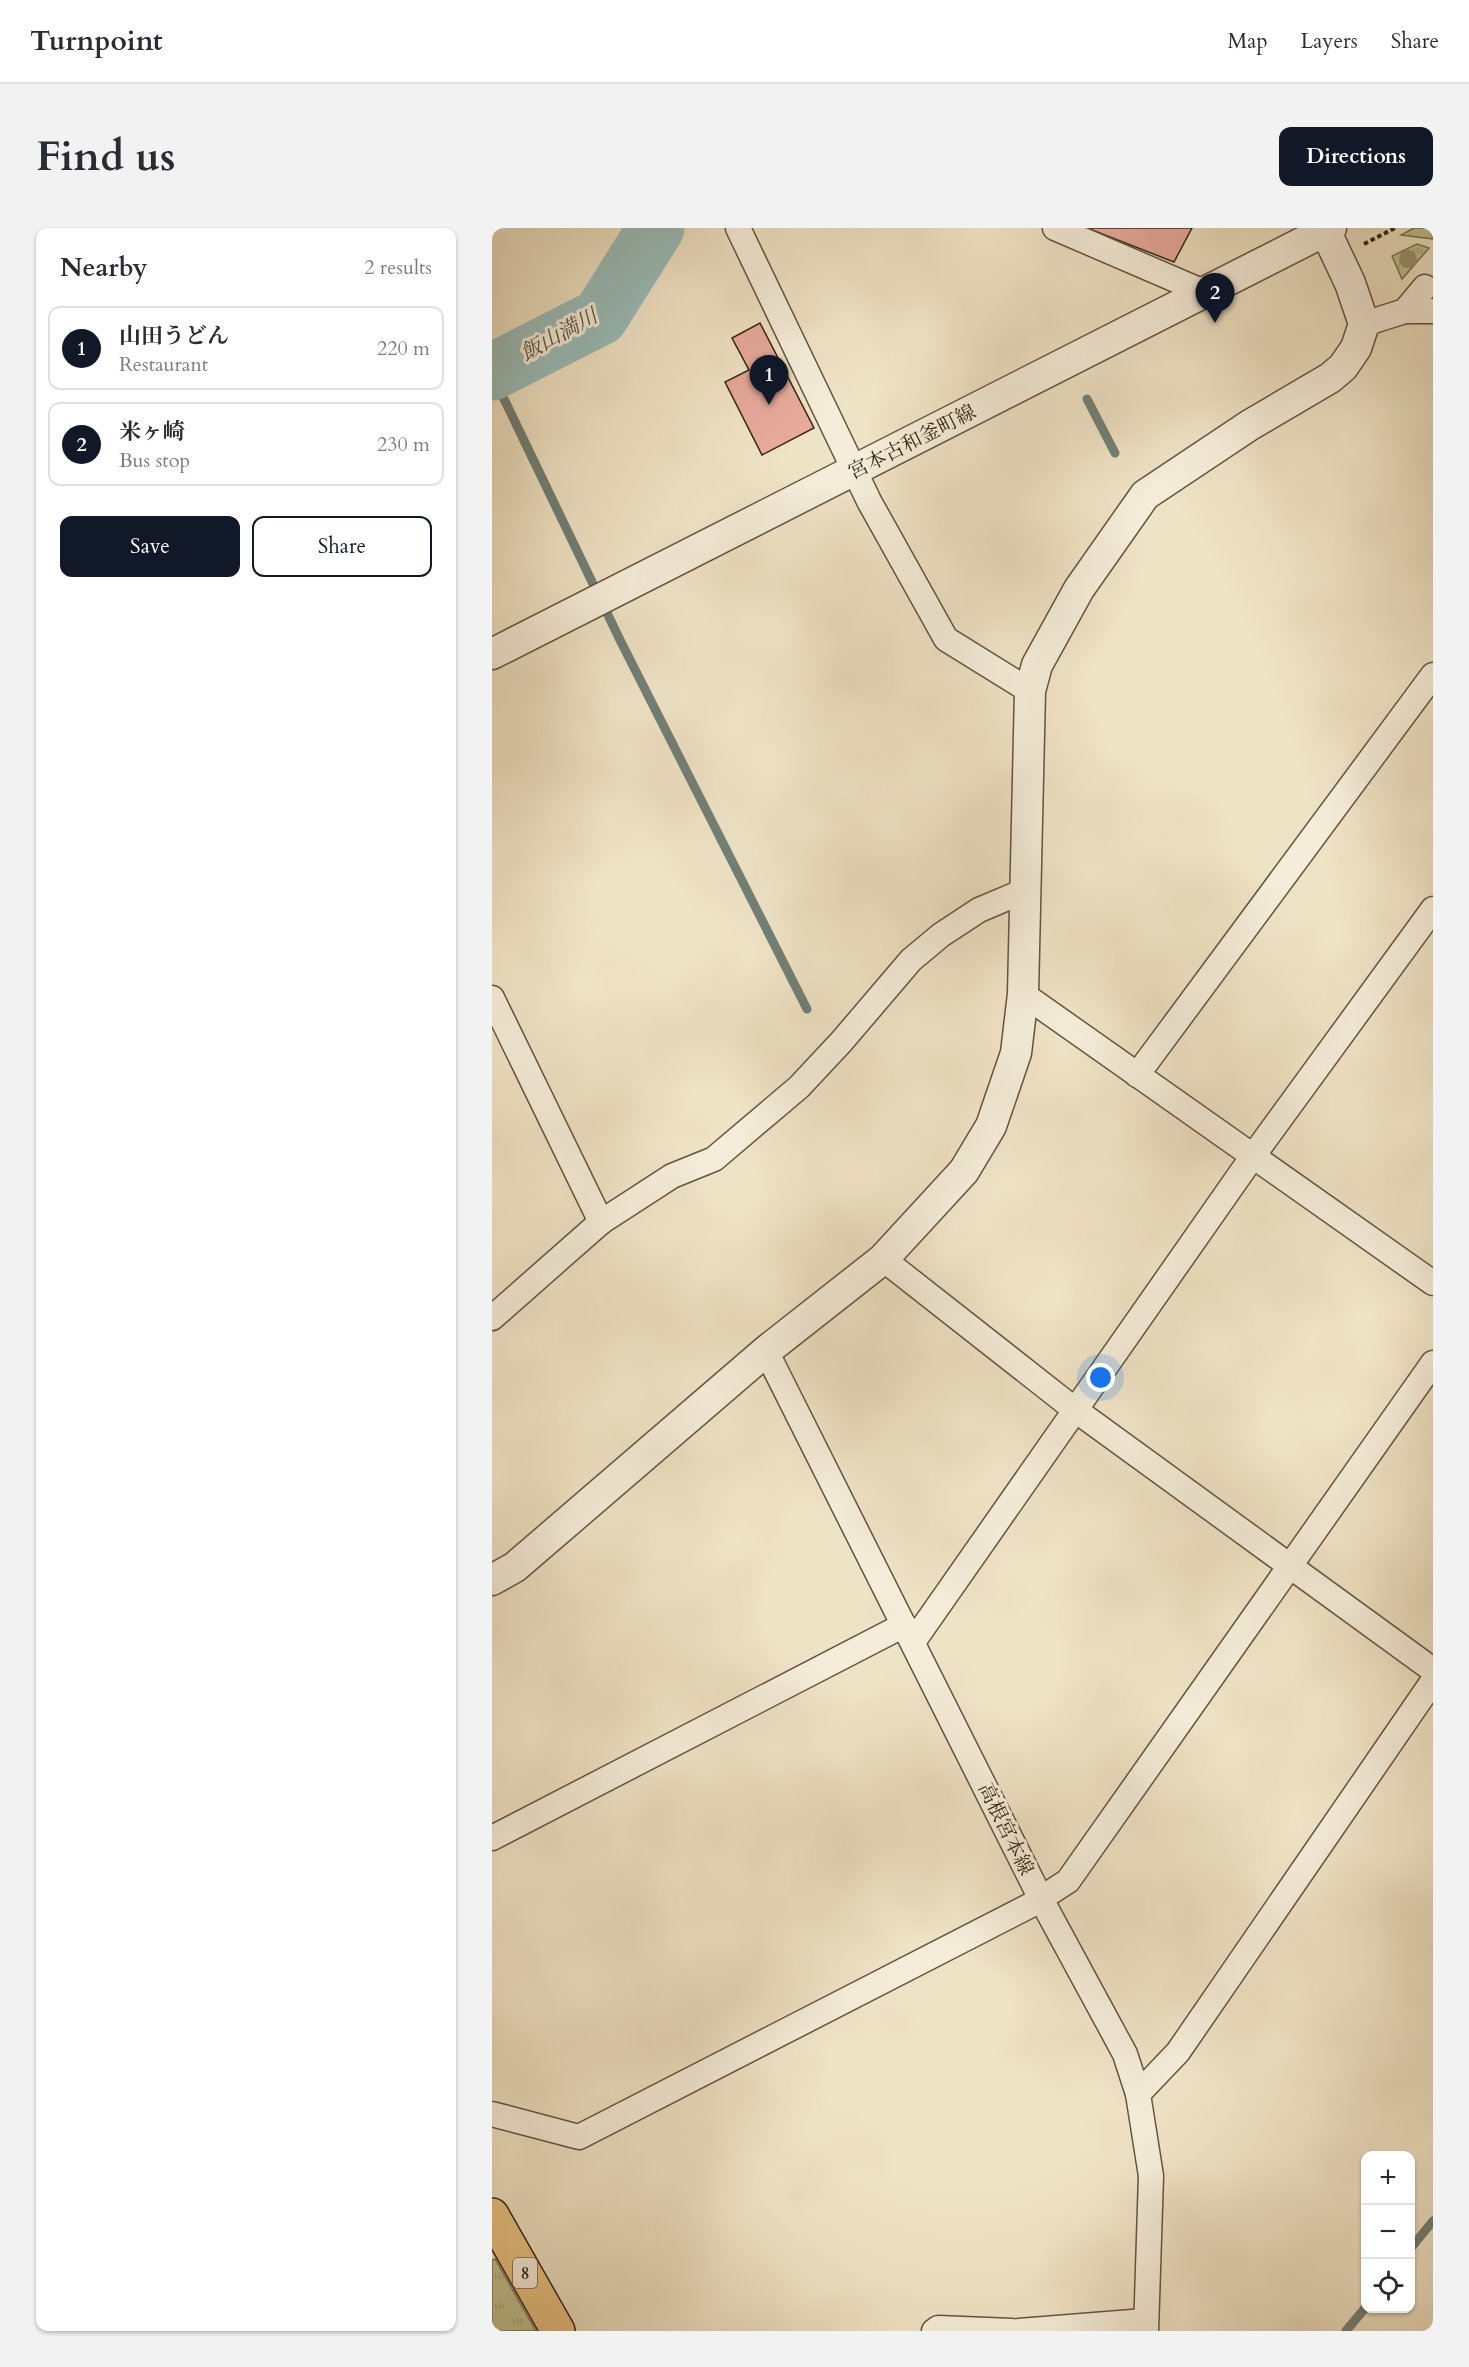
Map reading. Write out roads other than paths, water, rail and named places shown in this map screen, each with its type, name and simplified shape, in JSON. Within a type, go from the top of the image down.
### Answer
[{"type":"main road","name":"8","points":[[495,2229],[558,2331]]},
{"type":"street","points":[[738,228],[855,471],[946,639],[1030,692]]},
{"type":"street","points":[[1055,228],[1206,293]]},
{"type":"street","points":[[492,1580],[515,1567],[766,1351],[883,1259],[964,1171],[991,1126],[1016,1053],[1023,994],[1030,692],[1037,665],[1079,589],[1145,495],[1240,430],[1330,378],[1343,367],[1356,348],[1364,324],[1350,283],[1327,229]]},
{"type":"street","name":"宮本古和釜町線","points":[[492,654],[1206,293],[1327,229]]},
{"type":"street","points":[[1405,311],[1425,287]]},
{"type":"street","points":[[1364,324],[1405,311],[1433,311]]},
{"type":"street","points":[[1137,1075],[1433,675]]},
{"type":"street","points":[[492,1318],[601,1222],[672,1176],[714,1159],[800,1087],[911,960],[941,935],[979,910],[1024,891]]},
{"type":"street","points":[[492,1838],[908,1634],[1074,1409],[1253,1156],[1433,909]]},
{"type":"street","points":[[1023,994],[1433,1283]]},
{"type":"street","points":[[492,998],[601,1222]]},
{"type":"street","points":[[883,1259],[1074,1409],[1291,1564],[1433,1670]]},
{"type":"street","name":"高根宮本線","points":[[766,1351],[1041,1899],[1125,2054],[1138,2094],[1151,2176],[1146,2326]]},
{"type":"street","points":[[492,2114],[579,2137],[1041,1899],[1068,1881],[1433,1364]]},
{"type":"street","points":[[1138,2094],[1178,2052],[1433,1681]]},
{"type":"street","points":[[1019,2331],[1146,2326]]},
{"type":"street","points":[[934,2331],[938,2328],[1012,2331]]},
{"type":"waterway","name":"飯山満川","points":[[492,372],[600,317],[656,228]]},
{"type":"waterway","points":[[492,374],[620,640],[807,1009]]},
{"type":"waterway","points":[[1087,399],[1115,453]]},
{"type":"waterway","points":[[1415,2243],[1433,2221]]},
{"type":"waterway","points":[[1346,2331],[1361,2313]]},
{"type":"place","name":"米ヶ崎","points":[[1215,323]]},
{"type":"place","name":"山田うどん","points":[[769,405]]}]
